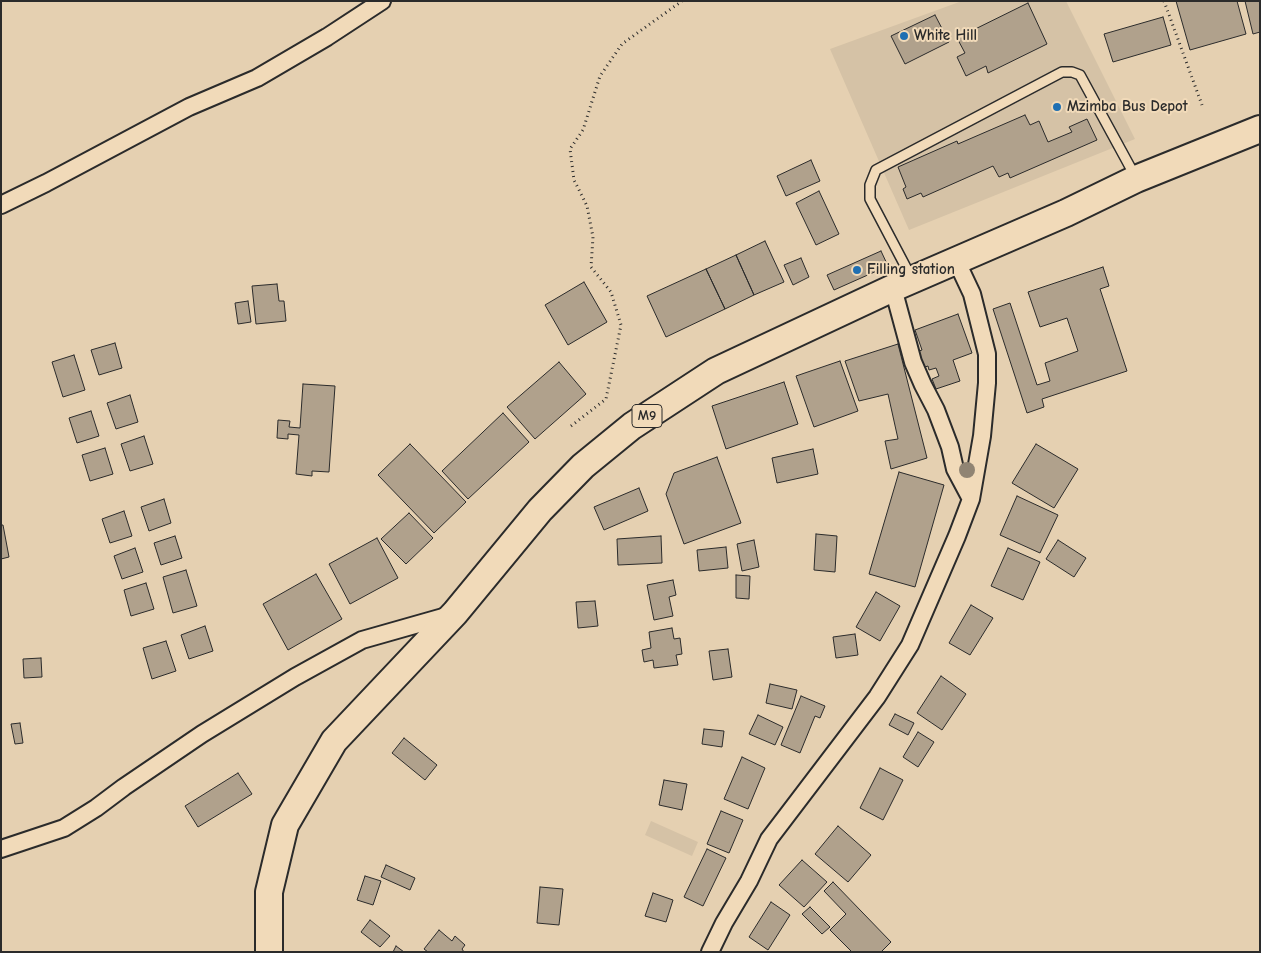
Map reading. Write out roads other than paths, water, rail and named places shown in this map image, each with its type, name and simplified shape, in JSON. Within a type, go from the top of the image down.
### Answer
[{"type":"main road","name":"M9","points":[[269,952],[269,892],[285,825],[334,741],[455,613],[540,510],[583,466],[632,426],[716,372],[903,284],[1066,213],[1136,178],[1260,129]]},
{"type":"street","points":[[1,205],[69,172],[189,107],[257,78],[327,37],[382,1]]},
{"type":"street","points":[[710,952],[724,923],[749,881],[769,839],[877,697],[910,645],[971,499],[982,436],[987,383],[987,354],[972,294],[956,260]]},
{"type":"street","points":[[903,284],[913,362],[936,410],[950,447],[955,469],[971,499]]},
{"type":"street","points":[[1,849],[64,828],[202,734],[362,640],[455,613]]},
{"type":"lane","points":[[903,284],[870,199],[870,185],[876,170],[1062,72],[1072,72],[1080,75],[1136,178]]},
{"type":"place","name":"White Hill","points":[[904,36]]},
{"type":"place","name":"Mzimba Bus Depot","points":[[1057,107]]},
{"type":"place","name":"Filling station","points":[[857,270]]}]
